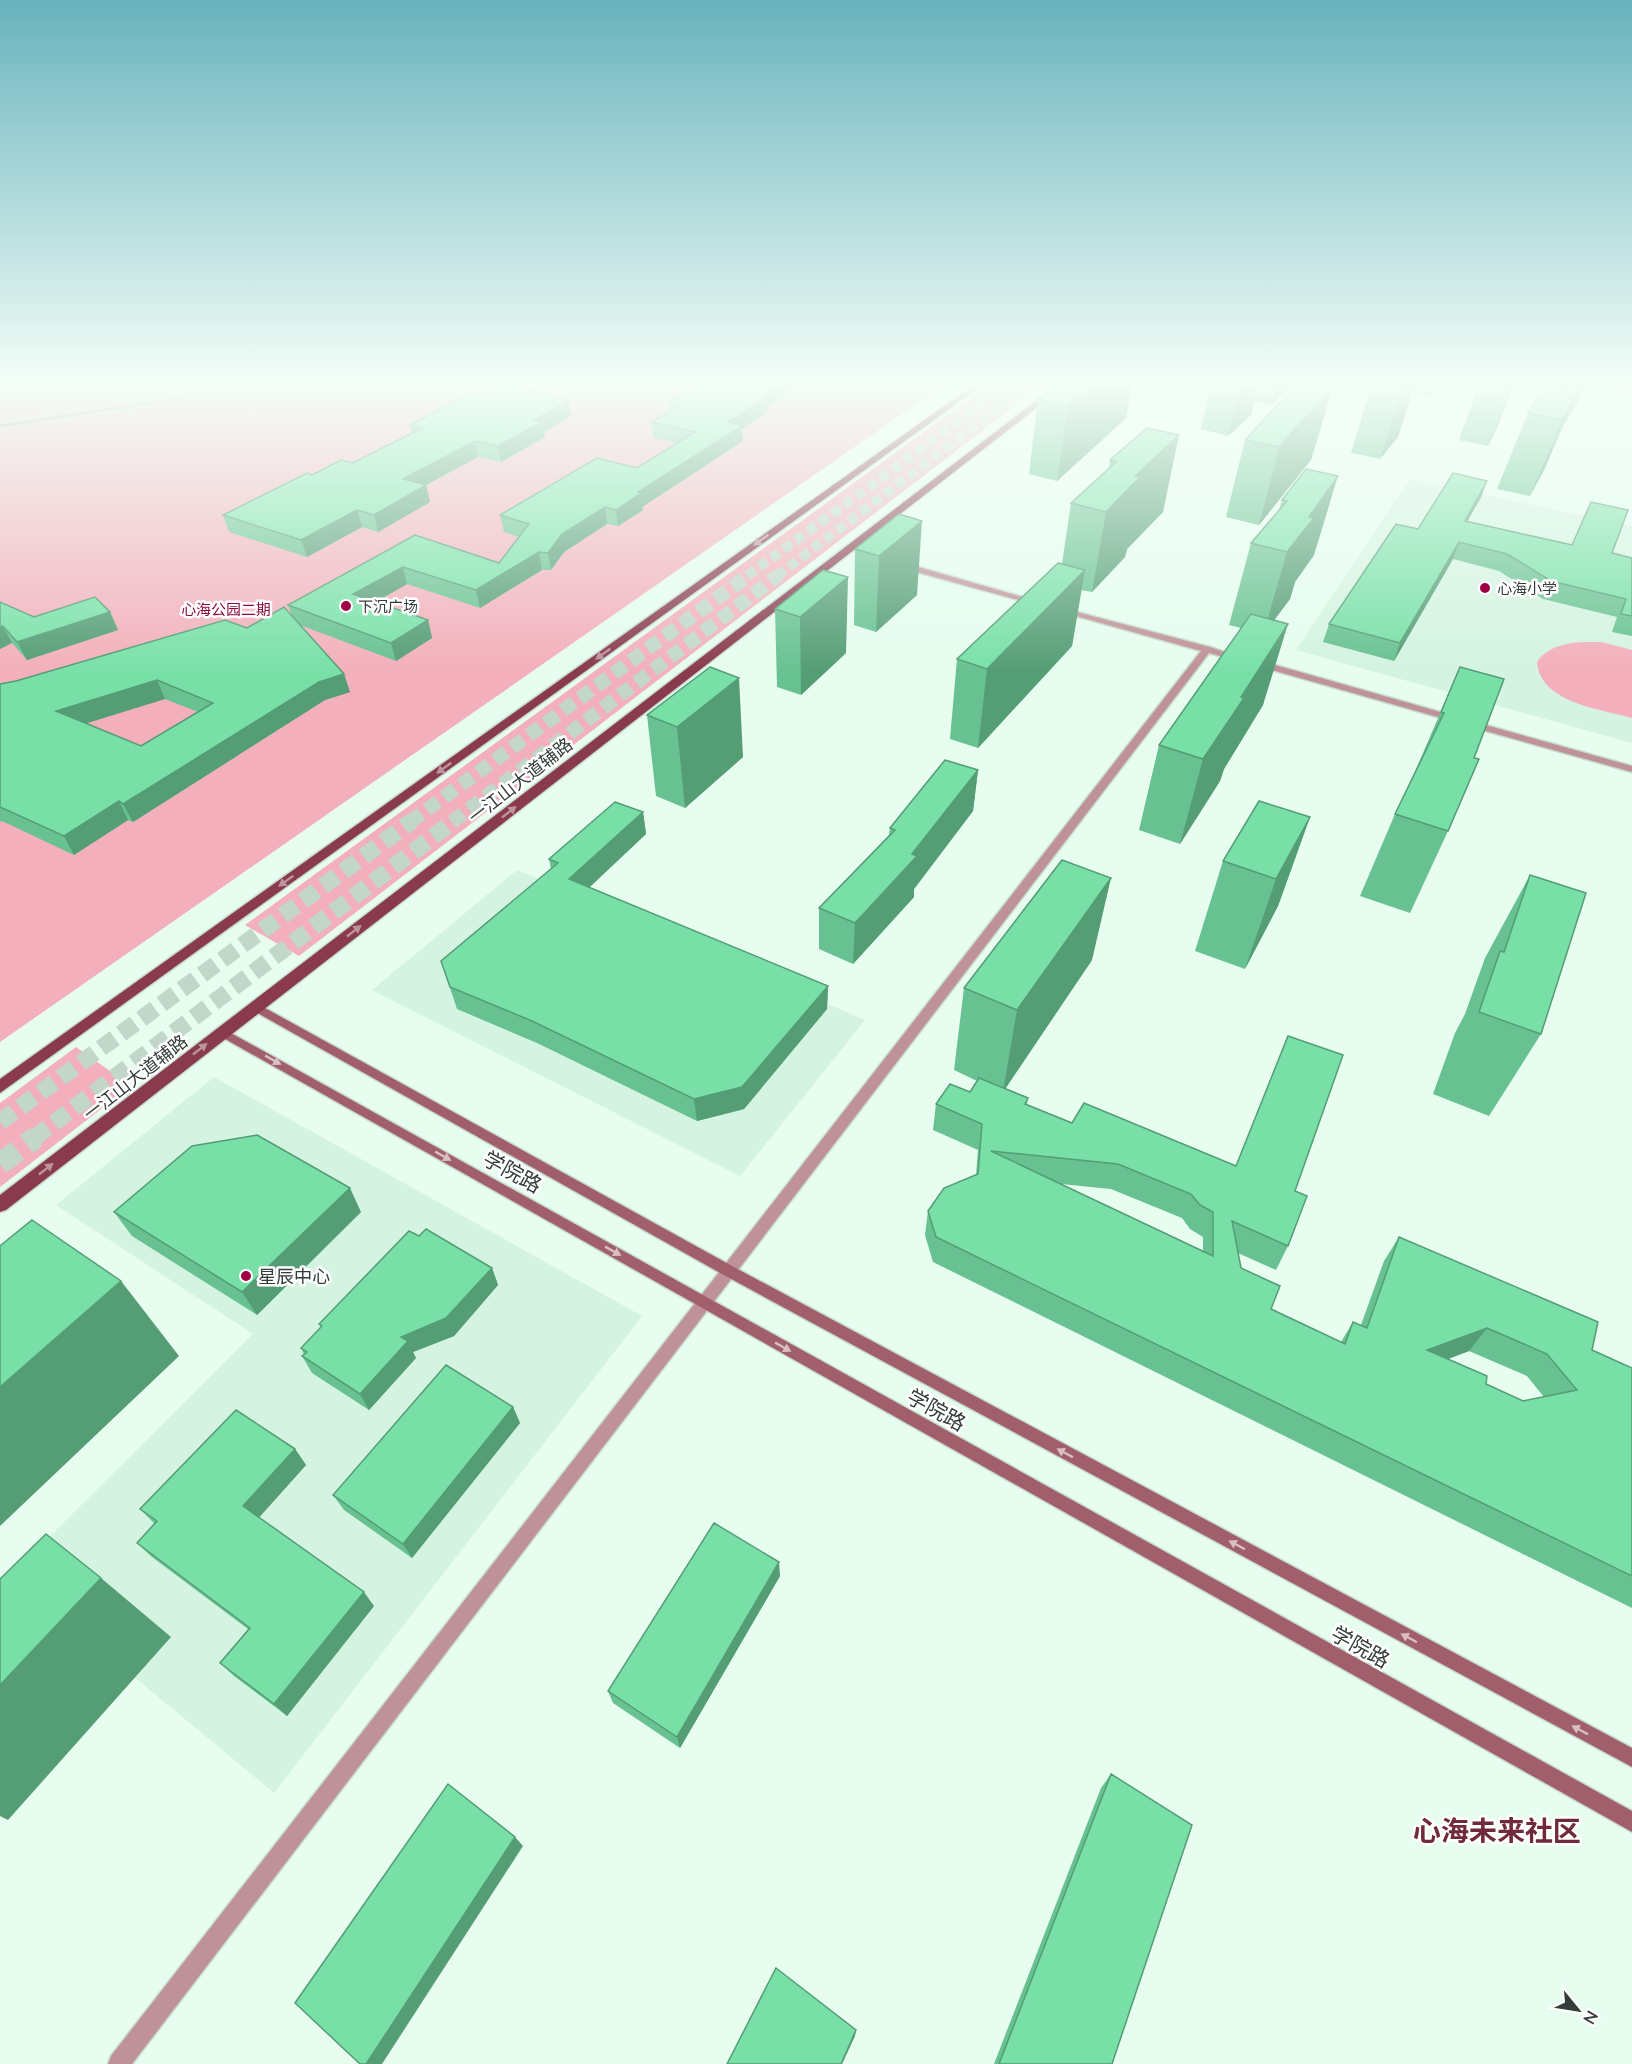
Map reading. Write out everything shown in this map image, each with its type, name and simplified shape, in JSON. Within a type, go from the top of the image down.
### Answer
[{"type":"main road","points":[[0,1087],[846,480]]},
{"type":"main road","name":"一江山大道辅路","points":[[0,1206],[222,1032],[853,552],[943,480]]},
{"type":"main road","name":"学院路","points":[[256,1007],[727,1270],[1632,1758]]},
{"type":"main road","name":"学院路","points":[[222,1032],[1632,1822]]},
{"type":"street","points":[[892,562],[1632,769]]},
{"type":"street","points":[[119,2064],[727,1270],[1207,649]]},
{"type":"shaded area","name":"心海小学","points":[[1409,480],[1632,526],[1632,743],[1296,650]]},
{"type":"shaded area","points":[[517,870],[865,1020],[740,1176],[372,990]]},
{"type":"shaded area","points":[[214,1077],[642,1316],[274,1793],[11,1575],[253,1334],[56,1205]]},
{"type":"green space","name":"心海公园二期","points":[[0,480],[807,480],[0,1042]]},
{"type":"green space","points":[[857,480],[918,480],[299,956],[245,925]]},
{"type":"green space","points":[[1602,642],[1632,650],[1632,718],[1574,702],[1549,687],[1541,676],[1537,662],[1546,652],[1564,645]]},
{"type":"green space","points":[[76,1047],[131,1086],[0,1187],[0,1103]]},
{"type":"building","points":[[292,480],[408,480],[426,485],[374,515],[357,510],[301,540],[223,515]]},
{"type":"building","points":[[559,480],[656,480],[616,510],[605,507],[562,534],[548,553],[539,552],[476,590],[403,567],[353,594],[428,620],[391,643],[288,605],[415,535],[499,563],[529,524],[500,515]]},
{"type":"building","points":[[1096,480],[1137,480],[1106,512],[1071,503]]},
{"type":"building","points":[[1297,480],[1335,480],[1309,517],[1314,518],[1287,552],[1251,543],[1287,501],[1282,500]]},
{"type":"building","points":[[1448,480],[1487,481],[1465,521],[1572,545],[1591,502],[1628,510],[1612,553],[1632,558],[1632,616],[1621,614],[1626,599],[1551,581],[1507,554],[1459,542],[1400,643],[1329,624],[1396,524],[1418,529]]},
{"type":"building","points":[[899,514],[922,521],[879,556],[855,549]]},
{"type":"building","points":[[1058,563],[1085,570],[987,669],[957,659]]},
{"type":"building","points":[[823,570],[848,577],[800,617],[775,609]]},
{"type":"building","points":[[95,597],[110,612],[17,642],[3,626],[0,627],[0,602],[34,617]]},
{"type":"building","points":[[284,607],[344,674],[319,682],[123,804],[119,801],[64,836],[0,807],[0,684],[225,620],[247,628]],"holes":[[[157,680],[213,703],[141,746],[56,711]]]},
{"type":"building","points":[[1251,614],[1288,624],[1241,697],[1244,698],[1203,759],[1159,745]]},
{"type":"building","points":[[710,667],[739,678],[677,727],[647,715]]},
{"type":"building","points":[[1460,667],[1504,679],[1474,758],[1479,759],[1448,831],[1395,814],[1444,713],[1441,712]]},
{"type":"building","points":[[945,760],[978,770],[912,854],[917,856],[855,923],[819,908],[895,830],[890,828]]},
{"type":"building","points":[[1259,801],[1310,817],[1276,879],[1223,861]]},
{"type":"building","points":[[615,802],[643,812],[569,879],[828,986],[742,1087],[694,1099],[532,1021],[450,987],[441,961],[558,863],[549,859]]},
{"type":"building","points":[[1062,860],[1111,878],[1017,1010],[964,988]]},
{"type":"building","points":[[1530,875],[1586,893],[1541,1034],[1479,1012],[1500,951],[1504,952]]},
{"type":"building","points":[[1288,1036],[1343,1055],[1295,1191],[1307,1196],[1288,1246],[1232,1221],[1241,1268],[1280,1286],[1271,1309],[1345,1344],[1353,1322],[1367,1328],[1399,1237],[1598,1322],[1592,1350],[1632,1368],[1632,1576],[936,1237],[928,1211],[944,1188],[978,1174],[982,1124],[936,1104],[950,1084],[970,1092],[979,1078],[1028,1098],[1025,1104],[1072,1123],[1084,1103],[1236,1166]],"holes":[[[991,1151],[1118,1164],[1191,1194],[1200,1205],[1213,1212],[1213,1256]],[[1487,1328],[1547,1354],[1577,1390],[1523,1401],[1486,1384],[1487,1376],[1427,1350]]]},
{"type":"building","name":"星辰中心","points":[[257,1135],[350,1188],[242,1292],[114,1212],[192,1146]]},
{"type":"building","points":[[32,1220],[121,1281],[0,1387],[0,1246]]},
{"type":"building","points":[[426,1229],[492,1268],[446,1318],[401,1337],[408,1341],[360,1394],[302,1356],[307,1352],[301,1348],[322,1326],[319,1324],[409,1231],[419,1236]]},
{"type":"building","points":[[446,1365],[513,1407],[403,1544],[333,1495]]},
{"type":"building","points":[[236,1410],[295,1449],[243,1506],[364,1592],[274,1704],[220,1663],[250,1628],[137,1543],[157,1521],[140,1509]]},
{"type":"building","points":[[714,1523],[779,1562],[677,1737],[608,1691]]},
{"type":"building","points":[[46,1534],[101,1578],[0,1685],[0,1579]]},
{"type":"building","points":[[1111,1774],[1192,1825],[1112,2064],[999,2064]]},
{"type":"building","points":[[448,1784],[515,1837],[366,2064],[360,2064],[295,2003]]},
{"type":"building","points":[[776,1968],[856,2030],[841,2064],[727,2064]]},
{"type":"tunnel","points":[[747,576],[878,480]]},
{"type":"tunnel","points":[[777,576],[904,480]]},
{"type":"tunnel","points":[[410,822],[749,575]]},
{"type":"tunnel","points":[[452,822],[779,575]]},
{"type":"tunnel","points":[[0,1122],[412,821]]},
{"type":"tunnel","points":[[34,1138],[454,821]]},
{"type":"tunnel","points":[[0,1164],[36,1137]]},
{"type":"place","name":"心海小学","points":[[1485,588]]},
{"type":"place","name":"下沉广场","points":[[346,606]]},
{"type":"place","name":"星辰中心","points":[[246,1276]]},
{"type":"district","name":"心海未来社区","points":[[1497,1830]]}]
